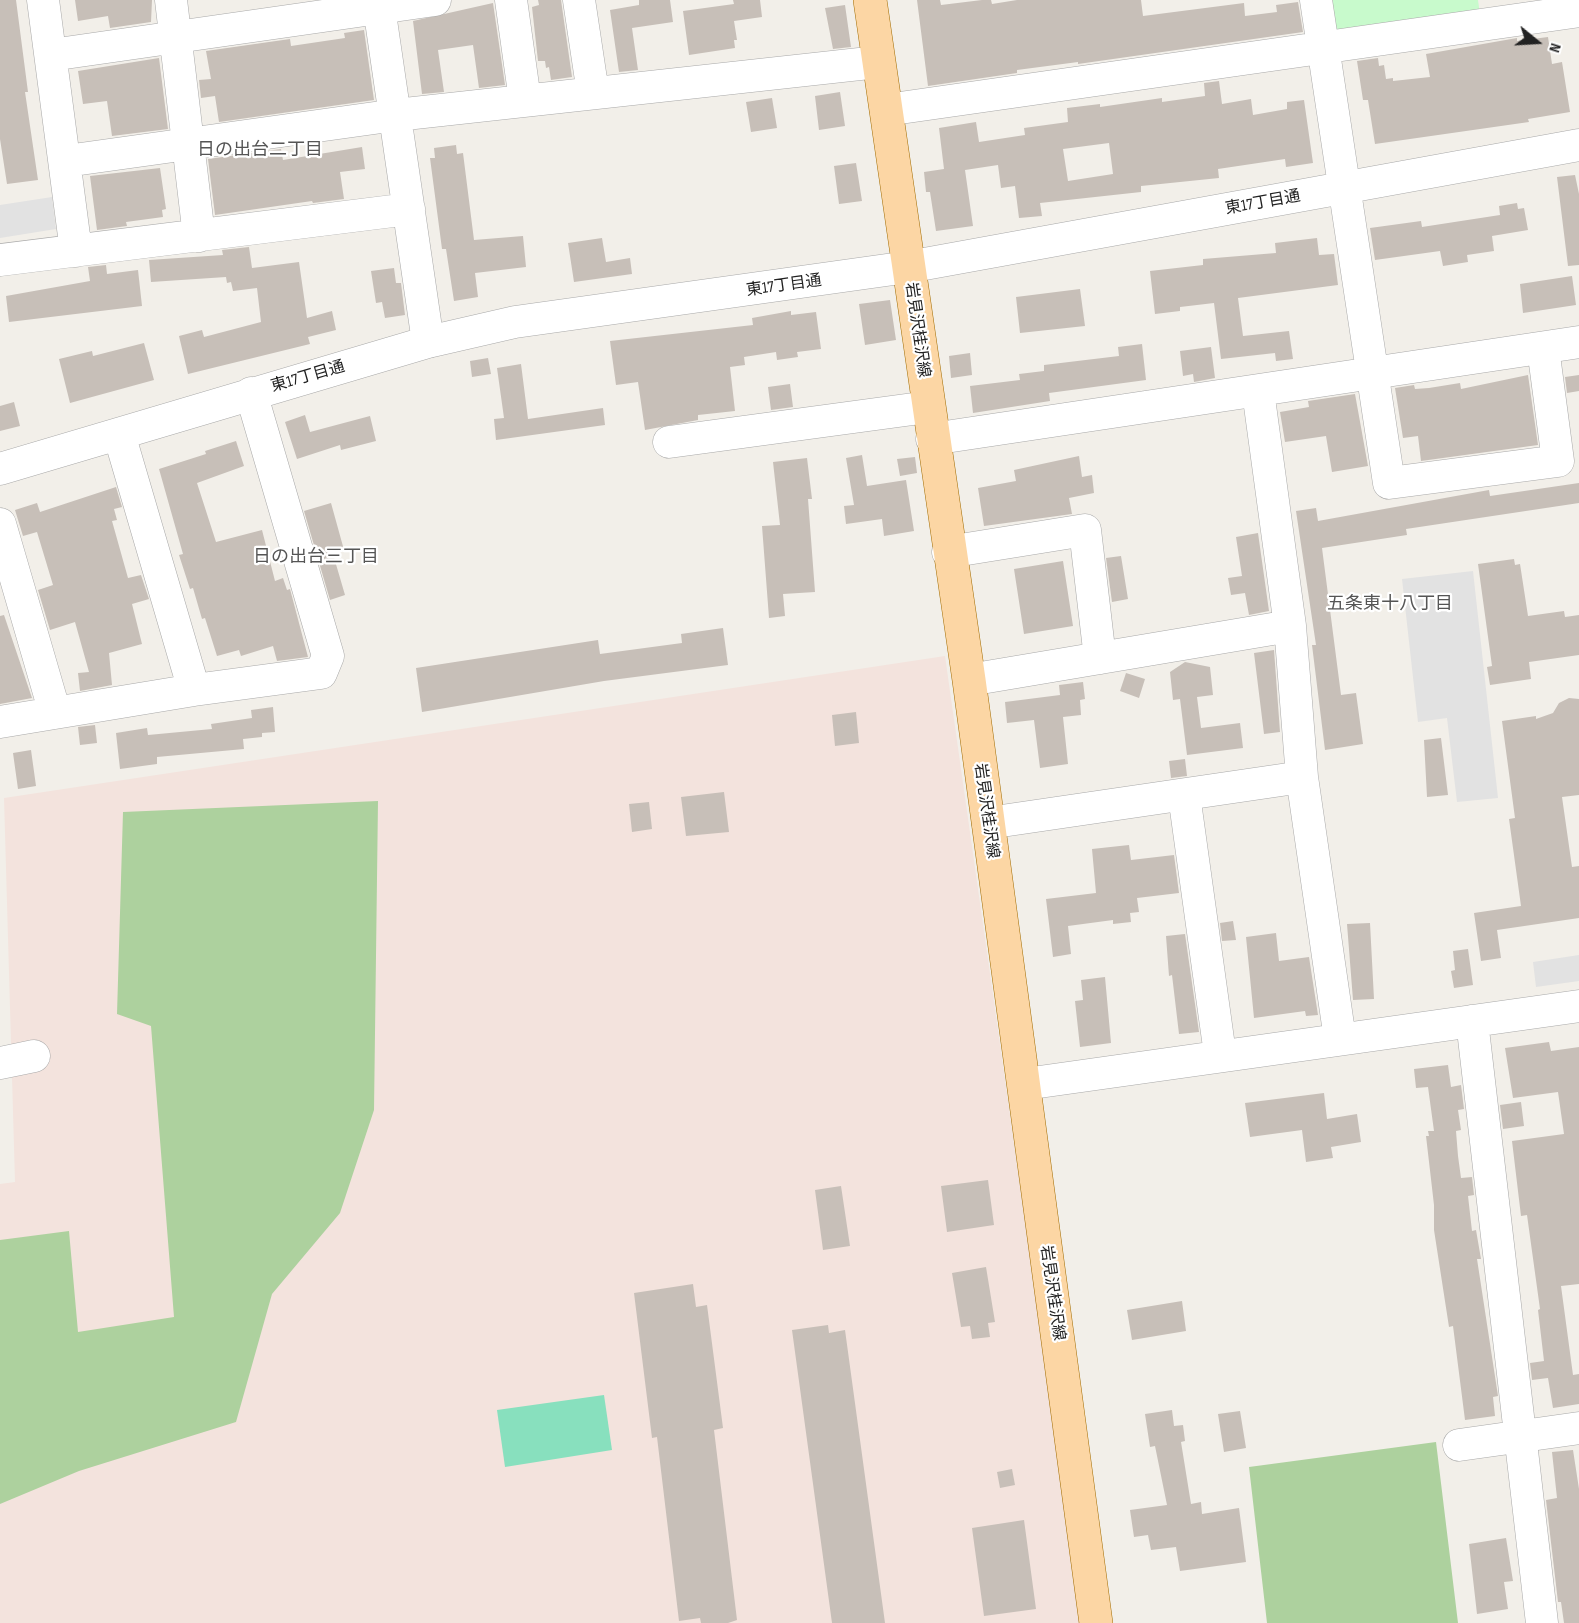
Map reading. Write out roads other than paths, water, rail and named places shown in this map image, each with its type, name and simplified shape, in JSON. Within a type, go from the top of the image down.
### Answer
[{"type":"main road","name":"岩見沢桂沢線","points":[[870,0],[948,552],[969,680],[1096,1623]]},
{"type":"street","points":[[43,0],[76,250]]},
{"type":"street","points":[[171,0],[199,236]]},
{"type":"street","points":[[51,55],[175,38],[379,4],[435,0]]},
{"type":"street","points":[[511,0],[525,100]]},
{"type":"street","points":[[579,0],[593,93]]},
{"type":"street","points":[[1316,0],[1347,189],[1389,483],[1558,461],[1543,348]]},
{"type":"street","points":[[379,4],[428,342]]},
{"type":"street","points":[[886,111],[1579,11]]},
{"type":"street","points":[[66,161],[188,146],[396,115],[878,62]]},
{"type":"street","name":"東17丁目通","points":[[0,469],[428,342],[564,314],[908,267],[1579,145]]},
{"type":"street","points":[[0,260],[409,209]]},
{"type":"street","points":[[932,439],[1374,375],[1579,342]]},
{"type":"street","points":[[1258,391],[1290,626],[1302,777],[1340,1039]]},
{"type":"street","points":[[0,722],[321,672],[328,656],[251,393]]},
{"type":"street","points":[[669,442],[928,407]]},
{"type":"street","points":[[119,434],[194,690]]},
{"type":"street","points":[[0,524],[55,713]]},
{"type":"street","points":[[948,552],[1085,530],[1100,658]]},
{"type":"street","points":[[969,680],[1290,626]]},
{"type":"street","points":[[988,823],[1302,777]]},
{"type":"street","points":[[1184,795],[1220,1054]]},
{"type":"street","points":[[1025,1084],[1220,1054],[1579,1006]]},
{"type":"street","points":[[1472,1021],[1542,1623]]},
{"type":"street","points":[[0,1063],[34,1056]]},
{"type":"street","points":[[1459,1445],[1579,1428]]},
{"type":"district","name":"日の出台二丁目","points":[[260,150]]},
{"type":"district","name":"日の出台三丁目","points":[[316,557]]},
{"type":"district","name":"五条東十八丁目","points":[[1390,604]]}]
